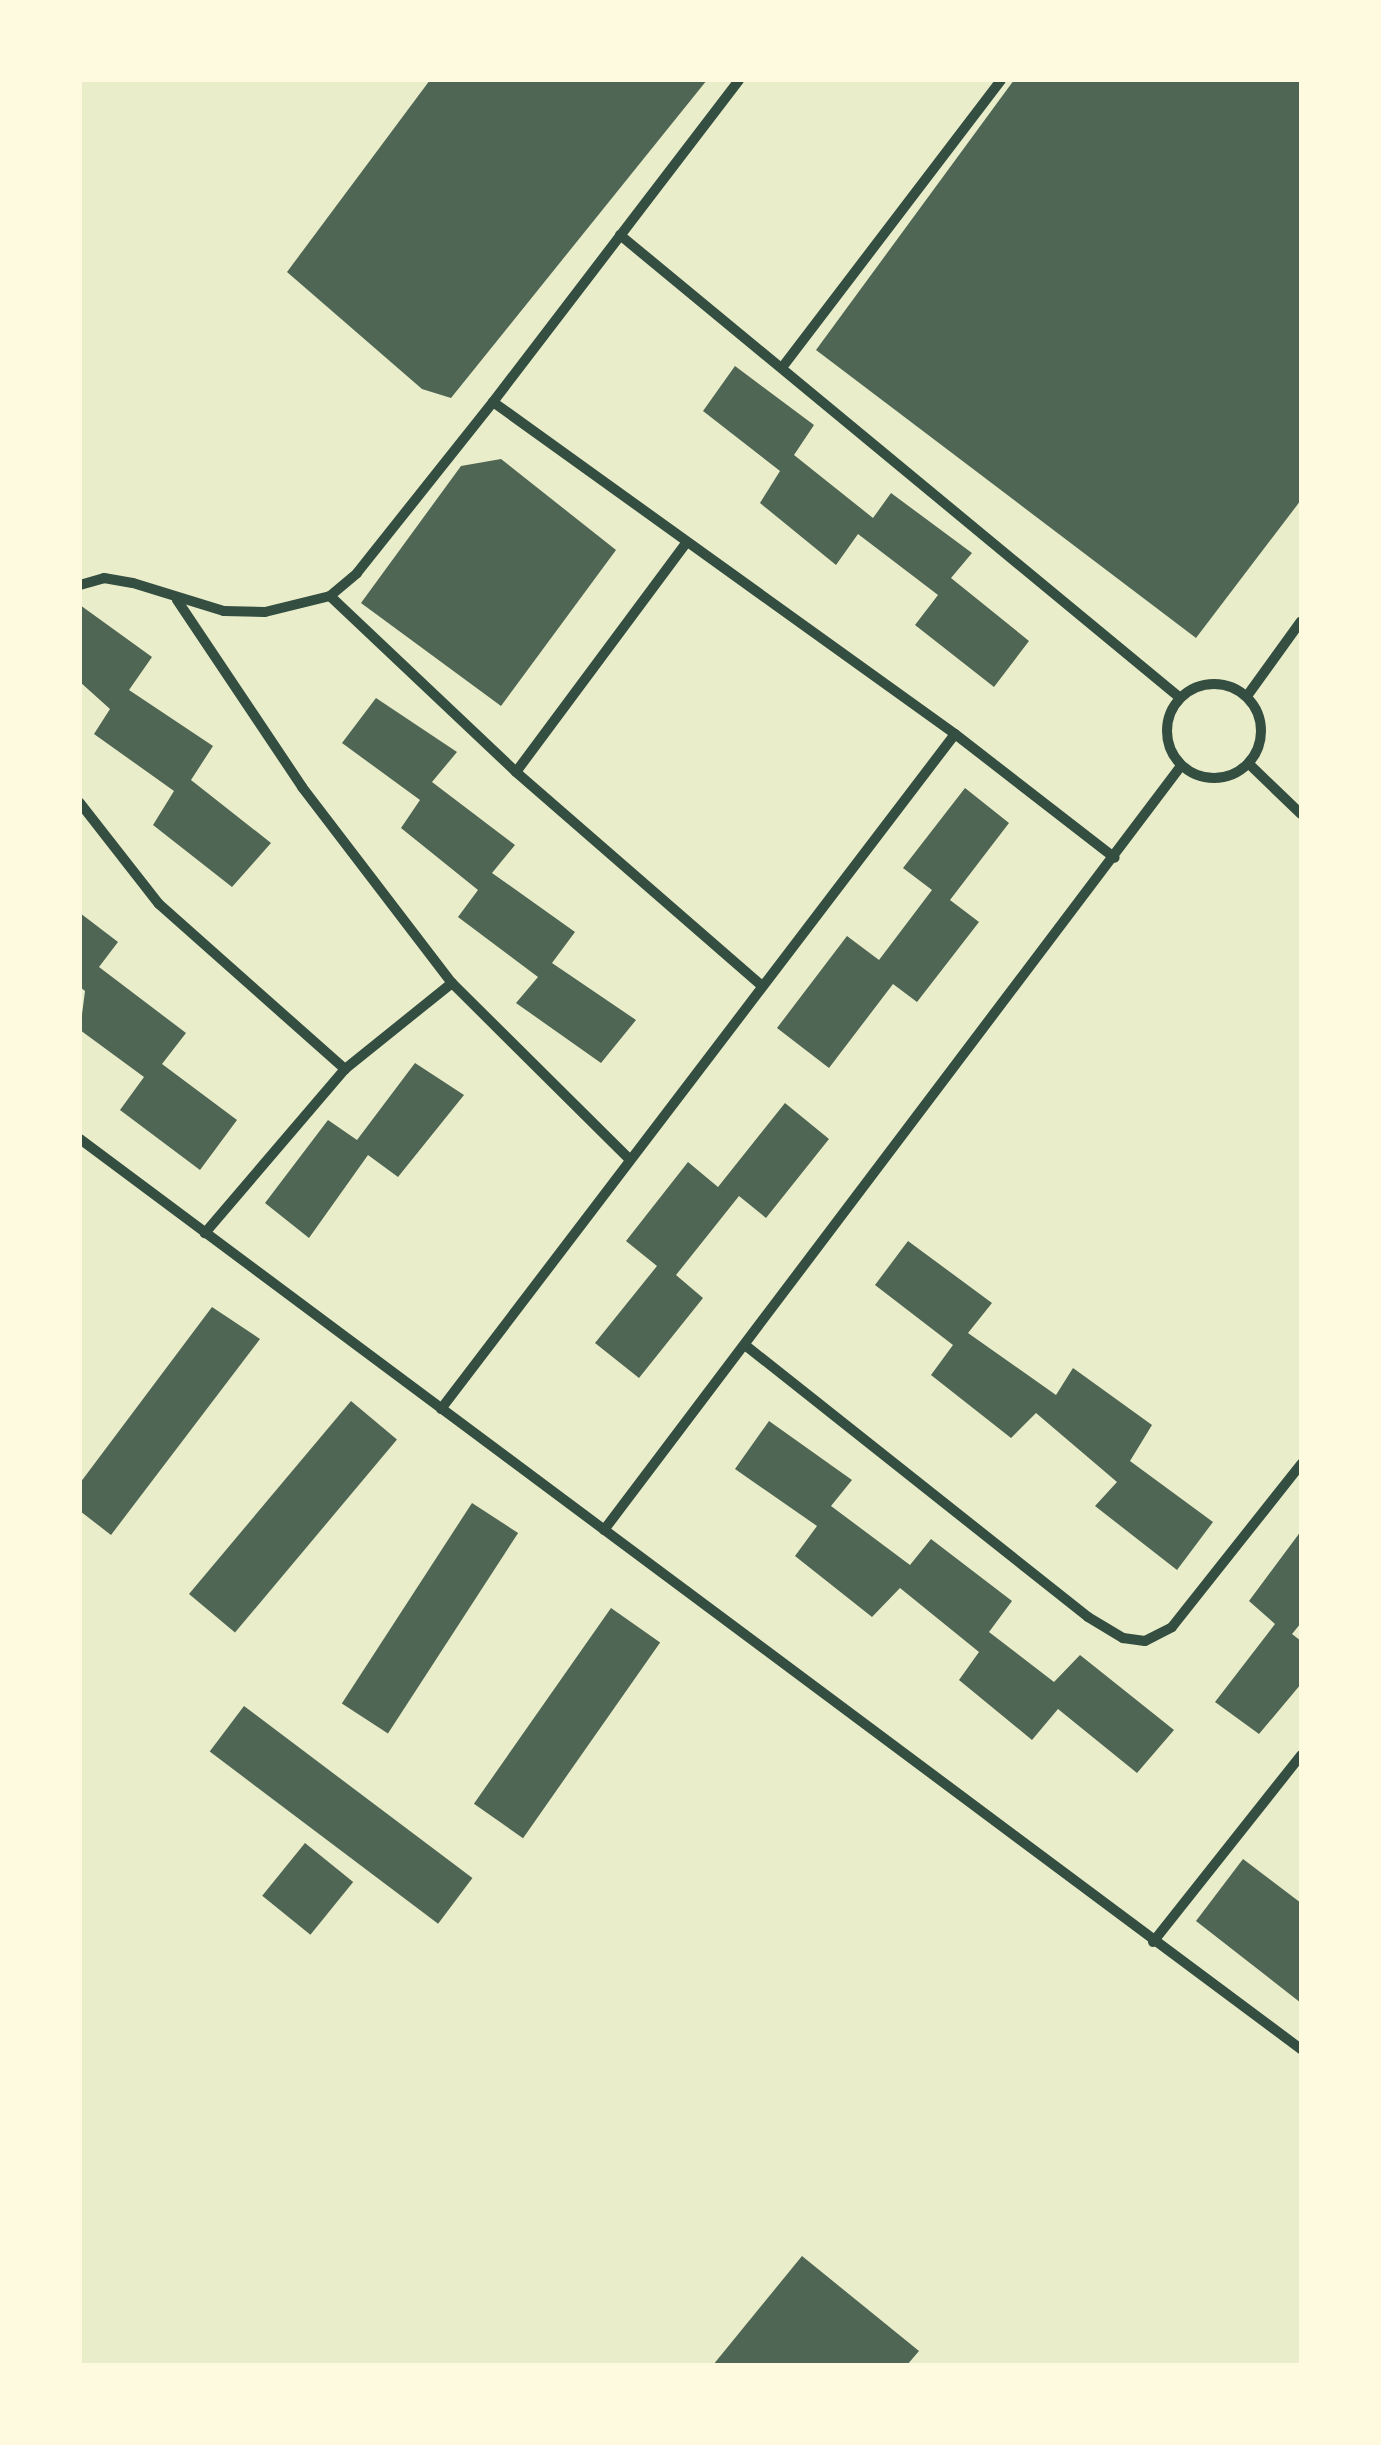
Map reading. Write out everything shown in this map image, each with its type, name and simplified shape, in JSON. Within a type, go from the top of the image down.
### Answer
[{"type":"street","points":[[80,585],[104,578],[177,600],[265,612],[330,596],[357,572],[493,402],[739,80]]},
{"type":"street","points":[[784,365],[1001,80]]},
{"type":"street","points":[[620,235],[784,365],[1179,697]]},
{"type":"street","points":[[493,402],[955,734],[1115,858]]},
{"type":"street","points":[[516,772],[686,543]]},
{"type":"street","points":[[330,596],[516,772],[762,986]]},
{"type":"street","points":[[177,600],[302,787],[452,983],[629,1159]]},
{"type":"street","points":[[1247,696],[1301,621]]},
{"type":"street","points":[[1201,684],[1226,684],[1247,696],[1260,717],[1262,742],[1249,764],[1228,777],[1203,778],[1180,766],[1168,744],[1167,719],[1179,697],[1201,684]]},
{"type":"street","points":[[442,1409],[955,734]]},
{"type":"street","points":[[1249,764],[1301,814]]},
{"type":"street","points":[[604,1530],[1115,858],[1180,766]]},
{"type":"street","points":[[80,803],[159,904],[345,1069]]},
{"type":"street","points":[[205,1233],[345,1069],[452,983]]},
{"type":"street","points":[[80,1140],[1301,2049]]},
{"type":"street","points":[[744,1345],[1088,1617],[1123,1638],[1145,1641],[1172,1627],[1301,1464]]},
{"type":"street","points":[[1153,1942],[1301,1755]]},
{"type":"building","points":[[430,80],[707,80],[451,398],[422,389],[287,272]]},
{"type":"building","points":[[1014,80],[1301,80],[1301,500],[1196,638],[816,350]]},
{"type":"building","points":[[735,366],[814,425],[794,455],[873,518],[891,493],[972,553],[951,578],[1029,641],[994,687],[915,625],[938,595],[858,534],[836,565],[760,503],[780,471],[703,411]]},
{"type":"building","points":[[501,459],[616,550],[501,706],[361,603],[461,466]]},
{"type":"building","points":[[80,605],[152,657],[129,690],[213,746],[191,780],[271,843],[232,887],[153,825],[174,791],[94,734],[110,709],[80,682]]},
{"type":"building","points":[[376,698],[457,752],[432,782],[515,845],[492,873],[575,932],[552,963],[636,1020],[601,1063],[516,1003],[538,977],[458,917],[478,890],[401,828],[420,800],[342,743]]},
{"type":"building","points":[[965,788],[1009,823],[950,900],[979,922],[917,1002],[893,984],[829,1068],[777,1028],[847,936],[879,960],[932,890],[903,868]]},
{"type":"building","points":[[80,913],[118,942],[99,967],[186,1033],[162,1064],[237,1120],[200,1170],[120,1110],[144,1077],[80,1030],[85,991],[80,987]]},
{"type":"building","points":[[415,1063],[464,1095],[398,1177],[368,1155],[309,1238],[265,1203],[328,1120],[357,1140]]},
{"type":"building","points":[[785,1103],[829,1139],[766,1218],[739,1196],[676,1275],[703,1298],[639,1378],[595,1343],[657,1266],[626,1241],[688,1162],[718,1187]]},
{"type":"building","points":[[908,1241],[992,1303],[968,1333],[1056,1395],[1073,1368],[1152,1425],[1130,1461],[1213,1522],[1177,1570],[1095,1506],[1117,1482],[1036,1413],[1011,1438],[931,1375],[953,1345],[875,1285]]},
{"type":"building","points":[[212,1307],[260,1339],[111,1535],[80,1511],[80,1483]]},
{"type":"building","points":[[351,1401],[397,1440],[235,1633],[189,1594]]},
{"type":"building","points":[[769,1421],[852,1480],[831,1506],[910,1565],[931,1539],[1012,1601],[989,1632],[1054,1682],[1080,1655],[1174,1730],[1137,1773],[1058,1709],[1032,1740],[959,1680],[979,1652],[900,1588],[872,1617],[795,1556],[817,1526],[735,1469]]},
{"type":"building","points":[[472,1503],[518,1533],[388,1733],[342,1703]]},
{"type":"building","points":[[1301,1531],[1301,1623],[1292,1634],[1301,1641],[1301,1684],[1259,1734],[1215,1702],[1275,1624],[1249,1601]]},
{"type":"building","points":[[611,1608],[660,1642],[523,1838],[474,1804]]},
{"type":"building","points":[[244,1706],[472,1878],[438,1924],[210,1752]]},
{"type":"building","points":[[305,1843],[353,1882],[310,1935],[262,1896]]},
{"type":"building","points":[[1243,1859],[1301,1903],[1301,2003],[1196,1921]]},
{"type":"building","points":[[802,2256],[919,2351],[907,2365],[713,2365]]}]
